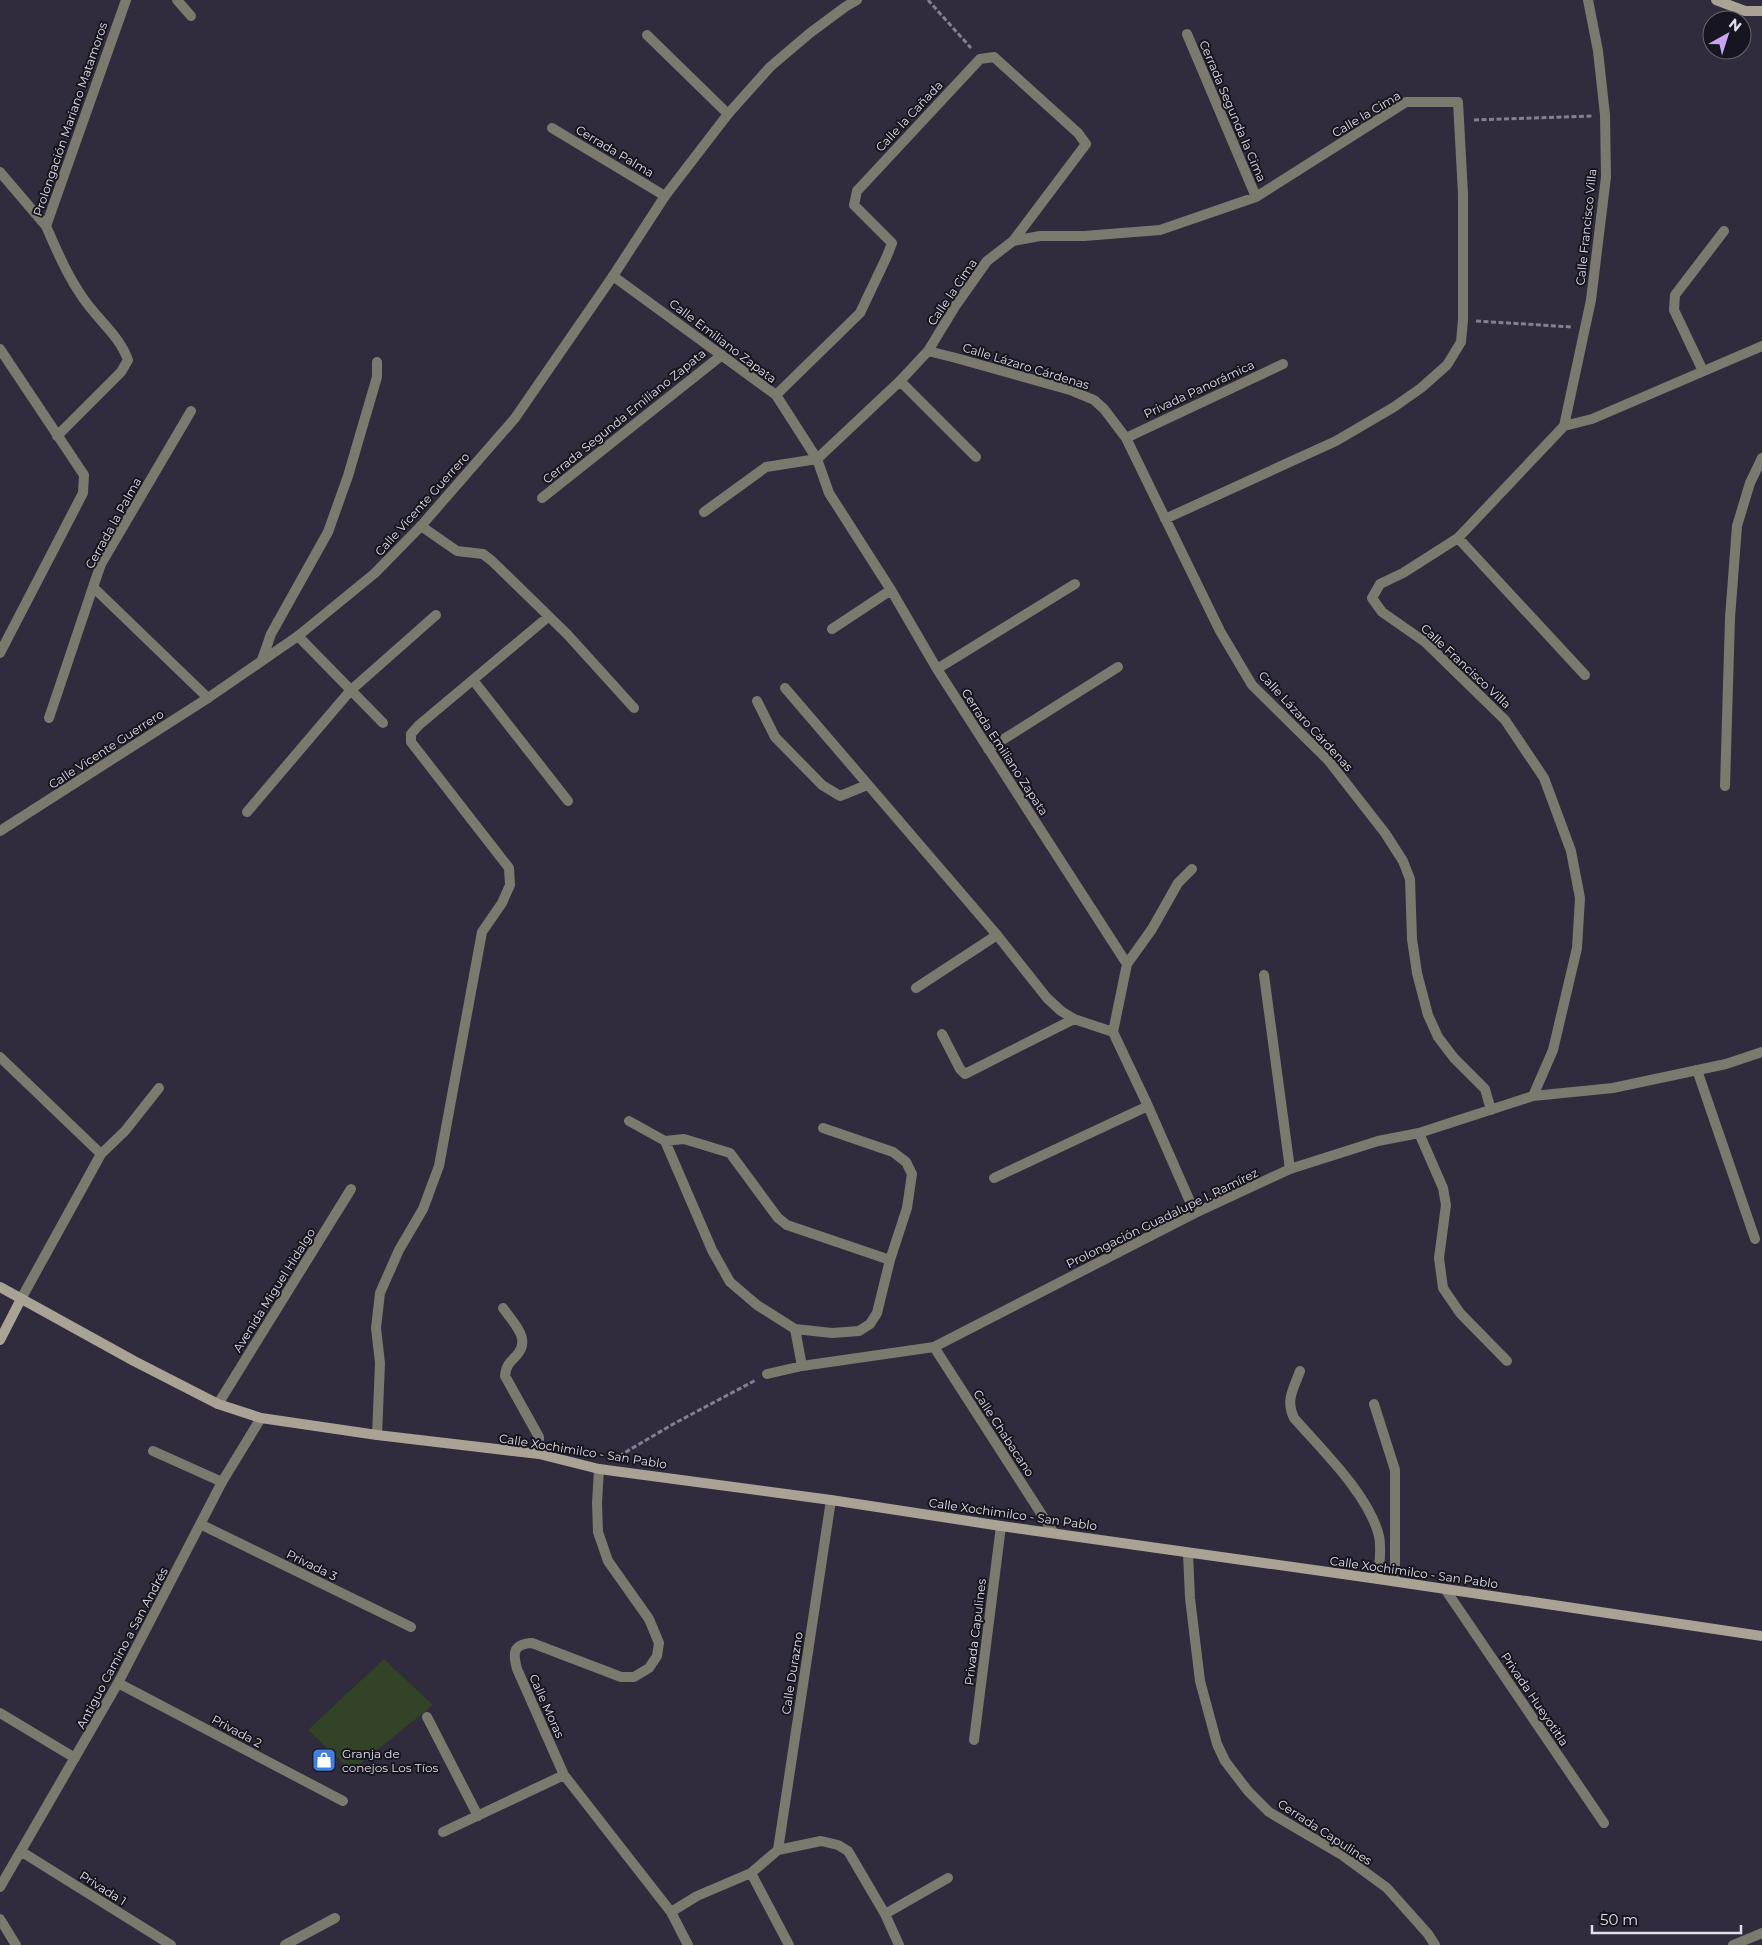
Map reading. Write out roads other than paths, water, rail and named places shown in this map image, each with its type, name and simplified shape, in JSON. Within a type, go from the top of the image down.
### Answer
[{"type":"main road","points":[[1716,0],[1745,11],[1762,12]]},
{"type":"main road","points":[[0,1287],[218,1404],[261,1418]]},
{"type":"main road","points":[[0,1340],[22,1299]]},
{"type":"main road","name":"Calle Xochimilco - San Pablo","points":[[261,1418],[377,1435],[539,1454],[599,1469],[832,1500],[1762,1636]]},
{"type":"street","name":"Prolongación Mariano Matamoros","points":[[58,436],[122,372],[128,360],[123,346],[84,300],[66,272],[46,226],[126,0]]},
{"type":"street","points":[[177,0],[191,16]]},
{"type":"street","name":"Calle Vicente Guerrero","points":[[0,832],[208,698],[298,636],[375,573],[421,526],[515,418],[613,276],[665,196],[728,114],[770,66],[810,33],[857,0]]},
{"type":"street","name":"Calle Francisco Villa","points":[[1533,1096],[1553,1050],[1577,948],[1580,898],[1571,851],[1544,778],[1505,720],[1425,642],[1382,612],[1372,598],[1380,584],[1402,573],[1458,538],[1564,426],[1591,300],[1606,177],[1605,115],[1598,51],[1588,0]]},
{"type":"street","name":"Cerrada Segunda la Cima","points":[[1187,34],[1256,197]]},
{"type":"street","points":[[647,35],[728,114]]},
{"type":"street","name":"Calle la Cañada","points":[[776,396],[860,313],[887,256],[892,243],[854,205],[857,191],[980,59],[994,57],[1078,133],[1086,144],[1013,241]]},
{"type":"street","name":"Calle la Cima","points":[[816,459],[900,381],[928,351],[956,305],[988,262],[1013,241],[1040,236],[1084,236],[1160,230],[1256,197],[1406,102],[1458,102],[1463,194],[1463,320],[1460,342],[1447,364],[1421,388],[1394,407],[1336,441],[1165,519]]},
{"type":"street","name":"Cerrada Palma","points":[[552,128],[665,196]]},
{"type":"street","points":[[0,172],[46,226]]},
{"type":"street","points":[[1703,371],[1674,310],[1675,295],[1724,231]]},
{"type":"street","name":"Calle Emiliano Zapata","points":[[613,276],[722,354],[776,396],[816,459],[829,493]]},
{"type":"street","points":[[1564,426],[1592,419],[1762,346]]},
{"type":"street","points":[[0,349],[84,475],[83,493],[0,653]]},
{"type":"street","name":"Calle Lázaro Cárdenas","points":[[928,351],[1070,390],[1094,400],[1104,409],[1126,438],[1220,631],[1252,685],[1328,760],[1385,833],[1403,861],[1410,879],[1412,938],[1417,973],[1428,1015],[1438,1037],[1454,1058],[1485,1089],[1491,1110]]},
{"type":"street","name":"Cerrada Segunda Emiliano Zapata","points":[[542,498],[722,354]]},
{"type":"street","points":[[262,660],[271,634],[328,532],[348,476],[378,377],[377,362]]},
{"type":"street","name":"Privada Panorámica","points":[[1126,438],[1282,364]]},
{"type":"street","points":[[900,381],[976,457]]},
{"type":"street","name":"Cerrada la Palma","points":[[191,411],[101,564],[93,587],[208,698]]},
{"type":"street","points":[[1725,786],[1730,618],[1737,526],[1750,483],[1762,458]]},
{"type":"street","points":[[704,512],[766,467],[816,459]]},
{"type":"street","name":"Cerrada Emiliano Zapata","points":[[829,493],[988,749],[1127,964]]},
{"type":"street","points":[[421,526],[457,551],[483,554],[492,561],[567,634],[634,708]]},
{"type":"street","points":[[1458,538],[1586,675]]},
{"type":"street","points":[[938,669],[1075,584]]},
{"type":"street","points":[[49,718],[93,587]]},
{"type":"street","points":[[832,629],[891,590]]},
{"type":"street","points":[[247,812],[350,691],[436,615]]},
{"type":"street","points":[[377,1435],[380,1363],[376,1328],[380,1293],[399,1250],[423,1209],[439,1166],[482,932],[502,903],[510,885],[509,868],[411,742],[411,734],[419,725],[548,617]]},
{"type":"street","points":[[298,636],[382,722]]},
{"type":"street","points":[[988,749],[1118,667]]},
{"type":"street","points":[[473,680],[568,801]]},
{"type":"street","points":[[785,688],[997,935],[1047,998],[1061,1011],[1074,1019],[1113,1032]]},
{"type":"street","points":[[757,700],[775,738],[822,785],[840,796],[867,785]]},
{"type":"street","points":[[1192,870],[1178,883],[1152,929],[1127,964],[1113,1032],[1195,1213]]},
{"type":"street","points":[[916,988],[997,935]]},
{"type":"street","points":[[1264,975],[1290,1169]]},
{"type":"street","points":[[942,1034],[960,1069],[965,1074],[1074,1019]]},
{"type":"street","name":"Prolongación Guadalupe I. Ramírez","points":[[768,1374],[802,1366],[934,1347],[1195,1213],[1290,1169],[1378,1141],[1419,1133],[1533,1096],[1613,1088],[1726,1064],[1762,1052]]},
{"type":"street","points":[[0,1057],[101,1154]]},
{"type":"street","points":[[1697,1070],[1755,1239]]},
{"type":"street","points":[[22,1299],[101,1154],[125,1131],[159,1088]]},
{"type":"street","points":[[994,1178],[1148,1106]]},
{"type":"street","points":[[629,1121],[665,1141],[684,1139],[730,1153],[778,1218],[787,1225],[890,1260]]},
{"type":"street","points":[[665,1141],[712,1250],[730,1282],[757,1305],[795,1328],[832,1333],[858,1331],[870,1324],[877,1313],[890,1260],[907,1208],[912,1174],[906,1162],[893,1152],[823,1128]]},
{"type":"street","points":[[1419,1133],[1443,1188],[1446,1205],[1439,1258],[1443,1288],[1460,1313],[1507,1361]]},
{"type":"street","name":"Avenida Miguel Hidalgo","points":[[218,1404],[351,1190]]},
{"type":"street","points":[[503,1308],[521,1333],[524,1343],[521,1350],[506,1366],[505,1376],[539,1437],[539,1454]]},
{"type":"street","points":[[795,1328],[802,1366]]},
{"type":"street","name":"Calle Chabacano","points":[[934,1347],[1053,1532]]},
{"type":"street","points":[[1300,1371],[1289,1401],[1289,1409],[1294,1418],[1359,1494],[1372,1514],[1379,1538],[1378,1579]]},
{"type":"street","points":[[1374,1404],[1395,1470],[1395,1581]]},
{"type":"street","name":"Antiguo Camino a San Andrés","points":[[0,1887],[22,1852],[118,1683],[202,1525],[222,1482],[261,1418]]},
{"type":"street","points":[[153,1451],[222,1482]]},
{"type":"street","name":"Calle Moras","points":[[599,1469],[596,1503],[598,1532],[608,1560],[649,1619],[660,1643],[657,1656],[649,1668],[634,1677],[621,1677],[532,1643],[524,1643],[517,1647],[513,1656],[564,1775],[671,1912]]},
{"type":"street","name":"Calle Durazno","points":[[778,1850],[832,1500]]},
{"type":"street","name":"Privada 3","points":[[202,1525],[410,1627]]},
{"type":"street","name":"Privada Capulines","points":[[974,1740],[1001,1526]]},
{"type":"street","name":"Cerrada Capulines","points":[[1188,1553],[1190,1598],[1200,1681],[1217,1744],[1225,1761],[1248,1791],[1269,1812],[1342,1855],[1387,1888],[1436,1945]]},
{"type":"street","name":"Privada Hueyotitla","points":[[1445,1589],[1604,1823]]},
{"type":"street","name":"Privada 2","points":[[118,1683],[343,1801]]},
{"type":"street","points":[[0,1713],[75,1758]]},
{"type":"street","points":[[427,1717],[478,1816]]},
{"type":"street","points":[[443,1832],[564,1775]]},
{"type":"street","points":[[688,1945],[671,1912],[696,1896],[751,1873],[778,1850],[821,1841],[838,1845],[848,1850],[885,1914],[899,1945]]},
{"type":"street","name":"Privada 1","points":[[22,1852],[171,1945]]},
{"type":"street","points":[[751,1873],[788,1945]]},
{"type":"street","points":[[885,1914],[948,1878]]},
{"type":"street","points":[[285,1945],[334,1918]]},
{"type":"street","points":[[0,1919],[16,1945]]},
{"type":"street","points":[[1733,1945],[1762,1933]]},
{"type":"place","name":"Granja de conejos Los Tíos","points":[[324,1760]]}]
